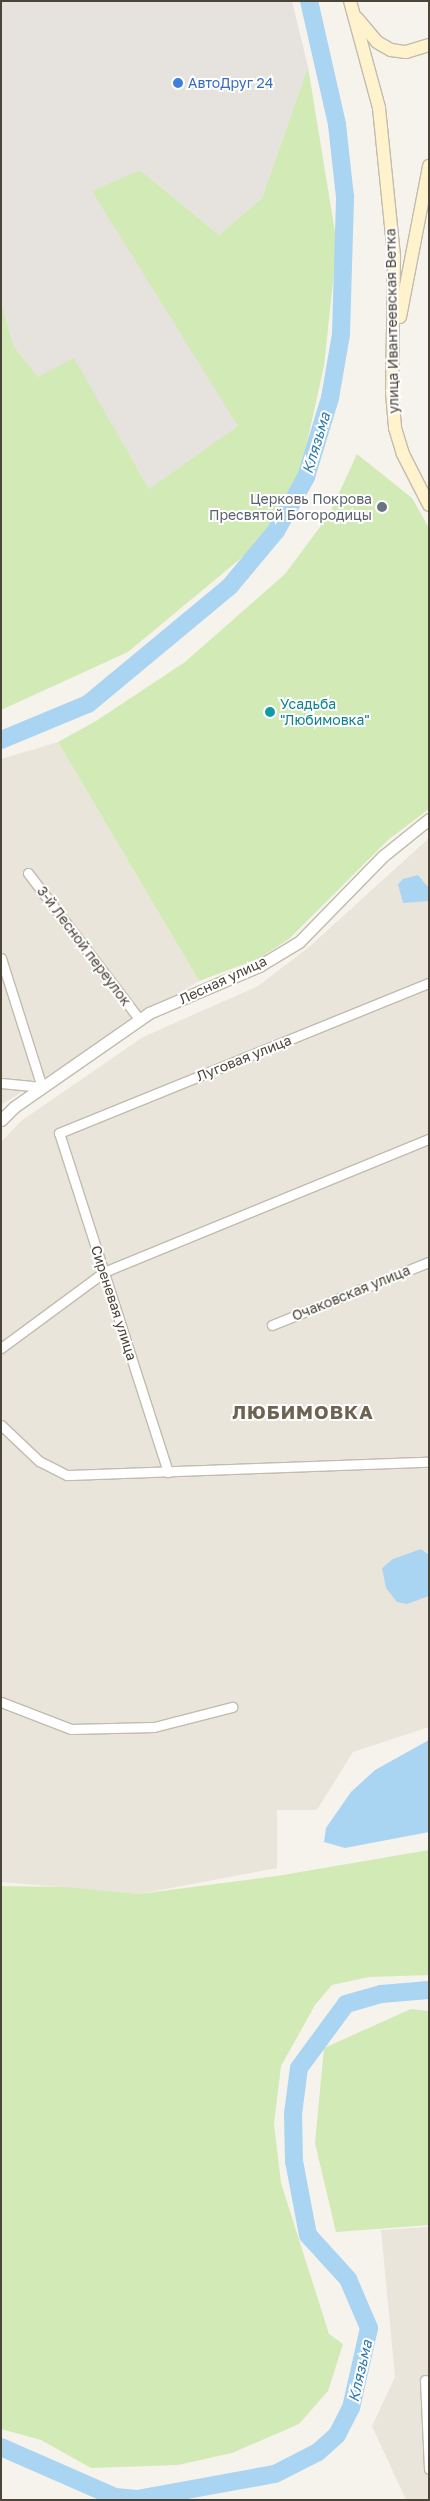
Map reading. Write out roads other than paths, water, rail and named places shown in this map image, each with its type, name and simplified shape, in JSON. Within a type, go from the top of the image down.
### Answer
[{"type":"main road","points":[[352,8],[377,42],[386,48],[406,52],[429,45]]},
{"type":"main road","name":"улица Ивантеевская Ветка","points":[[352,8],[378,108],[394,256],[392,393],[397,438],[429,505]]},
{"type":"main road","points":[[393,358],[429,166]]},
{"type":"street","name":"Лесная улица","points":[[1,1120],[42,1087],[140,1020],[259,966],[299,942],[383,856],[429,820]]},
{"type":"street","name":"3-й Лесной переулок","points":[[28,873],[140,1020]]},
{"type":"street","points":[[1,958],[42,1087],[1,1083]]},
{"type":"street","name":"Луговая улица","points":[[59,1133],[429,983]]},
{"type":"street","name":"Сиреневая улица","points":[[59,1133],[168,1472]]},
{"type":"street","points":[[1,1348],[104,1272],[429,1139]]},
{"type":"street","name":"Очаковская улица","points":[[272,1325],[429,1262]]},
{"type":"street","points":[[1,1425],[39,1461],[67,1476],[429,1462]]},
{"type":"street","points":[[1,1702],[71,1728],[154,1727],[232,1707]]},
{"type":"street","points":[[425,2380],[429,2469]]},
{"type":"water","points":[[418,875],[429,888],[429,901],[403,903],[398,884],[403,879]]},
{"type":"water","points":[[421,1549],[429,1555],[429,1596],[407,1604],[397,1602],[386,1588],[382,1568],[393,1559]]},
{"type":"water","points":[[429,1740],[429,1832],[345,1848],[324,1842],[326,1828],[351,1792],[375,1770]]},
{"type":"waterway","name":"Клязьма","points":[[1,740],[88,704],[230,586],[276,531],[306,477],[330,398],[341,334],[345,197],[337,124],[309,1]]},
{"type":"waterway","name":"Клязьма","points":[[1,2447],[115,2497],[137,2499],[275,2474],[318,2452],[337,2435],[351,2408],[369,2328],[348,2279],[308,2235],[294,2161],[293,2114],[299,2068],[346,2004],[381,1994],[429,1990]]},
{"type":"place","name":"АвтоДруг 24","points":[[178,83]]},
{"type":"place","name":"Церковь Покрова Пресвятой Богородицы","points":[[382,507]]},
{"type":"place","name":"Усадьба \"Любимовка\"","points":[[270,712]]},
{"type":"district","name":"ЛЮБИМОВКА","points":[[303,1412]]}]
